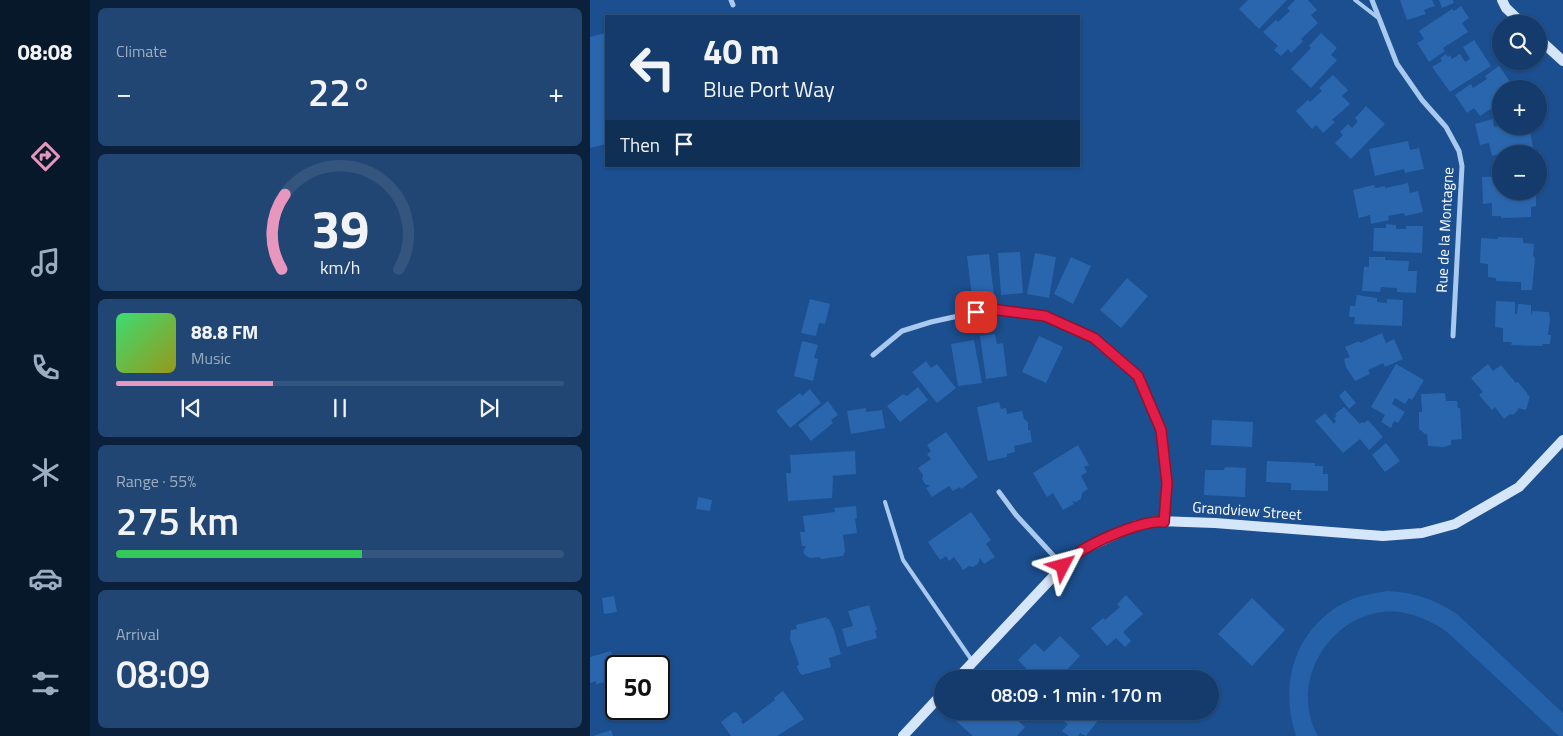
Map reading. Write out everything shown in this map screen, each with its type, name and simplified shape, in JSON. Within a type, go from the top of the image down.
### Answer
[{"type":"main road","points":[[1502,0],[1506,8],[1513,15]]},
{"type":"main road","points":[[1547,47],[1563,60]]},
{"type":"main road","name":"Grandview Street","points":[[965,670],[1063,566],[1084,549],[1134,526],[1158,521],[1215,523],[1383,536],[1422,533],[1455,524],[1519,487],[1563,440]]},
{"type":"main road","points":[[903,736],[934,703]]},
{"type":"street","name":"Rue de la Montagne","points":[[1372,0],[1377,17],[1397,64],[1422,100],[1446,127],[1459,151],[1462,166],[1452,336]]},
{"type":"street","points":[[873,355],[902,332],[931,322],[990,309],[1045,316],[1094,338],[1138,376],[1161,430],[1167,483],[1164,522]]},
{"type":"street","points":[[999,492],[1016,515],[1063,566]]},
{"type":"lane","points":[[1355,0],[1377,17]]},
{"type":"lane","points":[[885,502],[903,560],[973,662]]},
{"type":"shaded area","points":[[1388,591],[1407,593],[1424,598],[1440,604],[1457,614],[1563,713],[1563,736],[1559,736],[1446,631],[1424,619],[1400,612],[1377,613],[1355,621],[1337,633],[1323,650],[1313,670],[1308,692],[1310,714],[1318,736],[1296,736],[1291,716],[1289,695],[1296,657],[1304,640],[1316,624],[1331,611],[1355,598]]},
{"type":"building","points":[[1248,0],[1287,0],[1259,29],[1239,9]]},
{"type":"building","points":[[1295,0],[1308,0],[1317,10],[1311,15],[1318,23],[1301,39],[1303,41],[1291,53],[1288,49],[1281,56],[1274,50],[1278,46],[1263,32],[1290,11],[1287,8]]},
{"type":"building","points":[[1400,0],[1432,0],[1435,6],[1424,10],[1426,14],[1407,20]]},
{"type":"building","points":[[1439,0],[1453,0],[1454,3],[1442,8]]},
{"type":"building","points":[[1461,6],[1469,18],[1462,23],[1468,32],[1443,48],[1445,51],[1429,62],[1417,43],[1424,39],[1419,31],[1452,9],[1454,11]]},
{"type":"building","points":[[605,33],[605,144],[590,148],[590,37]]},
{"type":"building","points":[[1321,33],[1337,48],[1331,55],[1337,60],[1311,88],[1291,69],[1311,48],[1309,46]]},
{"type":"building","points":[[1474,40],[1491,66],[1450,92],[1432,67],[1442,61],[1440,58],[1446,54],[1448,57],[1450,55],[1452,59],[1460,54],[1465,62],[1470,59],[1463,47]]},
{"type":"building","points":[[1493,70],[1502,70],[1509,80],[1492,80],[1492,108],[1480,116],[1474,108],[1467,113],[1455,95],[1471,84],[1473,88],[1487,79],[1485,76]]},
{"type":"building","points":[[1333,75],[1348,90],[1342,96],[1350,104],[1332,120],[1335,122],[1323,133],[1316,125],[1312,129],[1296,111],[1322,91],[1319,88]]},
{"type":"building","points":[[1366,106],[1385,124],[1351,159],[1335,143],[1343,135],[1340,132],[1348,124],[1352,128],[1358,121],[1355,118]]},
{"type":"building","points":[[1492,119],[1492,135],[1531,135],[1533,145],[1492,145],[1492,156],[1489,143],[1480,145],[1475,124]]},
{"type":"building","points":[[1408,141],[1410,150],[1419,148],[1424,169],[1405,173],[1404,169],[1375,176],[1369,149]]},
{"type":"building","points":[[1492,176],[1492,200],[1536,200],[1536,206],[1531,207],[1531,217],[1501,218],[1501,216],[1492,216],[1492,203],[1483,204],[1482,177]]},
{"type":"building","points":[[1408,183],[1410,193],[1418,191],[1423,212],[1405,216],[1404,213],[1388,216],[1389,220],[1371,224],[1370,215],[1359,218],[1353,190],[1374,185],[1375,188],[1385,186],[1385,188]]},
{"type":"building","points":[[1386,224],[1396,225],[1396,229],[1406,229],[1406,226],[1423,226],[1422,253],[1373,251],[1374,228],[1386,228]]},
{"type":"building","points":[[1498,237],[1523,238],[1523,243],[1534,244],[1533,256],[1535,258],[1532,290],[1521,290],[1521,282],[1496,281],[1496,278],[1488,277],[1488,264],[1480,263],[1481,238],[1498,239]]},
{"type":"building","points":[[1020,252],[1023,293],[1001,295],[998,253]]},
{"type":"building","points":[[1035,253],[1056,257],[1049,298],[1027,294]]},
{"type":"building","points":[[989,254],[994,295],[972,297],[967,256]]},
{"type":"building","points":[[1071,257],[1091,266],[1073,304],[1054,294]]},
{"type":"building","points":[[1369,257],[1385,257],[1385,260],[1409,261],[1408,271],[1417,271],[1416,293],[1397,292],[1397,288],[1381,287],[1380,292],[1362,291],[1364,267],[1369,267]]},
{"type":"building","points":[[1127,278],[1148,296],[1121,328],[1100,310]]},
{"type":"building","points":[[1357,295],[1377,298],[1377,302],[1387,303],[1387,299],[1403,300],[1402,326],[1354,324],[1355,317],[1349,317],[1350,306],[1355,306]]},
{"type":"building","points":[[810,299],[830,304],[825,324],[819,323],[816,336],[801,333]]},
{"type":"building","points":[[1496,301],[1515,302],[1515,314],[1517,314],[1518,304],[1531,305],[1531,314],[1532,311],[1549,312],[1548,335],[1551,335],[1550,344],[1543,344],[1542,346],[1511,345],[1512,342],[1503,342],[1503,328],[1495,327]]},
{"type":"building","points":[[1382,333],[1386,343],[1394,339],[1403,359],[1385,367],[1383,363],[1368,370],[1370,374],[1355,381],[1346,367],[1344,359],[1350,357],[1345,347],[1359,341],[1360,343]]},
{"type":"building","points":[[995,334],[997,344],[1003,343],[1007,376],[986,379],[980,336]]},
{"type":"building","points":[[1039,336],[1063,347],[1046,383],[1022,372]]},
{"type":"building","points":[[974,340],[982,383],[958,386],[951,344]]},
{"type":"building","points":[[802,341],[818,345],[814,358],[818,359],[813,381],[794,376]]},
{"type":"building","points":[[926,361],[931,368],[937,364],[956,388],[937,403],[912,372]]},
{"type":"building","points":[[1396,364],[1424,380],[1412,400],[1409,398],[1405,404],[1395,398],[1392,404],[1405,412],[1398,423],[1394,421],[1391,428],[1381,422],[1385,415],[1371,407]]},
{"type":"building","points":[[1488,364],[1493,371],[1501,365],[1516,383],[1518,382],[1527,395],[1530,396],[1526,410],[1518,408],[1513,415],[1510,414],[1504,419],[1495,407],[1492,410],[1479,395],[1483,392],[1471,378]]},
{"type":"building","points":[[918,387],[928,400],[900,422],[887,406],[903,394],[907,396]]},
{"type":"building","points":[[810,389],[821,403],[790,428],[776,411],[800,393],[802,396]]},
{"type":"building","points":[[1345,390],[1356,403],[1349,409],[1339,396]]},
{"type":"building","points":[[1445,393],[1446,401],[1457,401],[1458,408],[1460,408],[1462,439],[1451,440],[1451,445],[1444,447],[1428,446],[1427,434],[1419,429],[1419,412],[1422,412],[1421,394]]},
{"type":"building","points":[[828,401],[838,415],[831,420],[833,423],[811,441],[798,425]]},
{"type":"building","points":[[999,402],[1001,409],[1006,408],[1007,414],[1022,411],[1024,419],[1028,422],[1028,430],[1030,430],[1032,442],[1014,446],[1015,452],[1007,454],[1007,457],[988,461],[977,407]]},
{"type":"building","points":[[1344,407],[1360,424],[1368,420],[1383,437],[1369,450],[1360,439],[1343,453],[1315,421],[1325,413],[1334,424],[1336,421],[1334,418],[1337,416],[1335,414]]},
{"type":"building","points":[[866,408],[866,412],[882,410],[885,428],[851,434],[847,411]]},
{"type":"building","points":[[1212,420],[1253,422],[1252,447],[1211,445]]},
{"type":"building","points":[[946,432],[978,477],[961,489],[960,487],[953,491],[949,486],[932,497],[926,488],[930,486],[925,484],[922,479],[923,475],[918,468],[931,459],[927,454],[931,451],[927,445]]},
{"type":"building","points":[[1386,443],[1400,461],[1385,472],[1372,455]]},
{"type":"building","points":[[1078,445],[1089,465],[1084,467],[1087,472],[1081,476],[1088,489],[1082,493],[1081,499],[1076,502],[1072,501],[1074,504],[1063,510],[1053,493],[1047,497],[1033,473]]},
{"type":"building","points":[[855,451],[856,474],[831,476],[833,477],[832,498],[788,501],[786,473],[791,473],[790,455]]},
{"type":"building","points":[[1267,461],[1315,463],[1315,466],[1323,466],[1323,474],[1328,474],[1328,491],[1291,490],[1291,483],[1266,482]]},
{"type":"building","points":[[1225,467],[1246,468],[1245,497],[1204,495],[1205,470],[1224,470]]},
{"type":"building","points":[[698,497],[712,500],[710,511],[696,509]]},
{"type":"building","points":[[856,506],[857,533],[843,535],[845,551],[843,556],[822,559],[806,556],[803,552],[806,546],[802,546],[800,532],[805,532],[803,516],[835,512],[834,508]]},
{"type":"building","points":[[971,512],[991,540],[986,544],[995,557],[984,564],[980,558],[978,564],[963,570],[954,557],[949,561],[946,556],[940,560],[928,542]]},
{"type":"building","points":[[1126,595],[1143,614],[1123,632],[1131,641],[1125,647],[1116,638],[1107,646],[1091,628],[1103,618],[1105,620],[1120,607],[1117,604]]},
{"type":"building","points":[[614,596],[617,612],[604,614],[602,598]]},
{"type":"building","points":[[1252,598],[1285,630],[1252,666],[1218,634]]},
{"type":"building","points":[[869,605],[877,630],[875,630],[877,638],[847,647],[842,629],[853,626],[848,611]]},
{"type":"building","points":[[826,617],[829,619],[834,630],[841,654],[829,658],[831,667],[802,675],[797,666],[799,664],[790,639],[791,630],[797,629],[796,625]]},
{"type":"building","points":[[1060,636],[1080,656],[1067,670],[1028,670],[1018,660],[1035,643],[1044,652]]},
{"type":"building","points":[[611,651],[612,655],[605,655],[605,682],[596,684],[596,681],[590,683],[590,657]]},
{"type":"building","points":[[783,691],[804,719],[777,736],[731,736],[721,722],[734,712],[737,713],[743,724],[775,700],[774,698]]},
{"type":"building","points":[[1021,720],[1019,722],[1025,727],[1017,736],[973,736],[956,721]]},
{"type":"building","points":[[1062,720],[1098,720],[1086,736],[1080,733],[1078,736],[1069,736],[1062,731],[1068,724]]},
{"type":"building","points":[[611,730],[613,736],[593,736]]},
{"type":"route","points":[[976,312],[990,309],[1045,316],[1094,338],[1138,376],[1161,430],[1167,483],[1164,522],[1158,521],[1134,526],[1084,549],[1063,566]]}]
